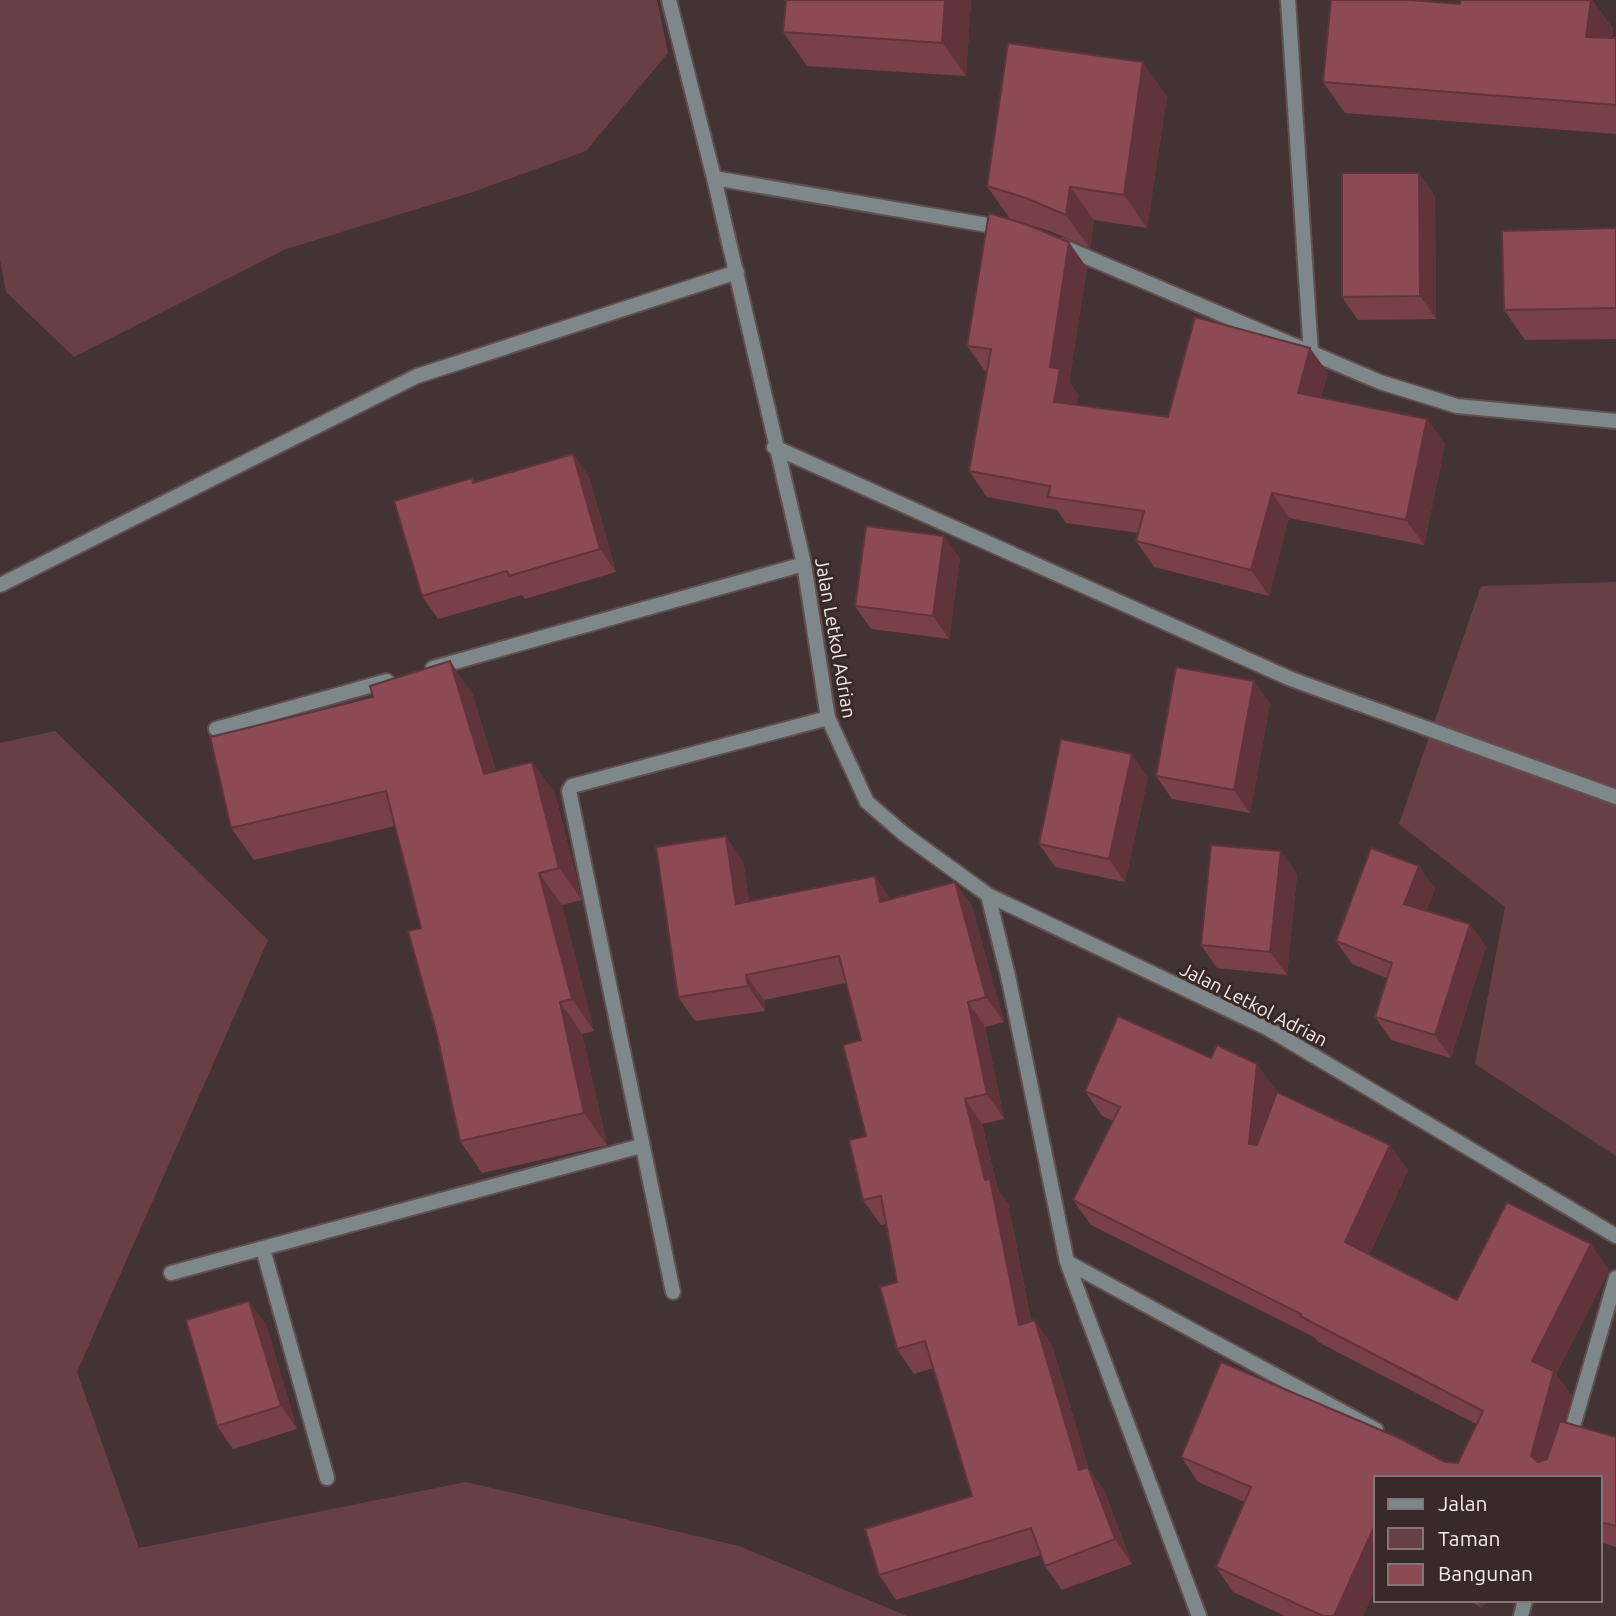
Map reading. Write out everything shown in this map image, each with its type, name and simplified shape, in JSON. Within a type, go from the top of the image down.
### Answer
[{"type":"street","name":"Jalan Letkol Adrian","points":[[669,0],[737,272],[774,447],[804,564],[828,718],[867,802],[988,895],[1267,1028],[1616,1236]]},
{"type":"street","points":[[1288,0],[1311,354]]},
{"type":"street","points":[[714,178],[994,225],[1020,232]]},
{"type":"street","points":[[1046,240],[1380,382],[1457,406],[1616,421]]},
{"type":"street","points":[[0,585],[417,376],[737,272]]},
{"type":"street","points":[[774,447],[1291,679],[1616,797]]},
{"type":"street","points":[[216,729],[804,564]]},
{"type":"street","points":[[673,1292],[569,791],[572,786],[828,718]]},
{"type":"street","points":[[988,895],[1008,976],[1067,1262],[1199,1616]]},
{"type":"street","points":[[171,1273],[641,1146]]},
{"type":"street","points":[[263,1249],[327,1478]]},
{"type":"street","points":[[1067,1262],[1391,1438]]},
{"type":"street","points":[[1559,1476],[1616,1278]]},
{"type":"green space","points":[[0,0],[657,0],[668,53],[586,151],[473,192],[286,249],[74,357],[6,292],[0,260]]},
{"type":"green space","points":[[1616,582],[1616,1156],[1475,1064],[1505,907],[1399,824],[1481,586]]},
{"type":"green space","points":[[55,731],[268,940],[77,1372],[139,1548],[466,1482],[739,1546],[907,1616],[0,1616],[0,743]]},
{"type":"building","points":[[786,0],[945,0],[942,43],[783,32]]},
{"type":"building","points":[[1331,0],[1410,0],[1460,4],[1461,0],[1591,0],[1586,37],[1616,38],[1616,105],[1323,82]]},
{"type":"building","points":[[1008,43],[1143,62],[1124,195],[1070,187],[1066,215],[1026,198],[987,186]]},
{"type":"building","points":[[1342,173],[1419,173],[1420,296],[1342,297]]},
{"type":"building","points":[[989,213],[1069,242],[1050,367],[1060,369],[1054,402],[1168,417],[1195,317],[1310,348],[1298,393],[1427,419],[1406,520],[1272,493],[1251,570],[1136,541],[1144,511],[1048,497],[1050,486],[969,471],[991,349],[967,346]]},
{"type":"building","points":[[1616,228],[1616,308],[1504,310],[1502,231]]},
{"type":"building","points":[[573,454],[600,549],[509,576],[507,571],[422,596],[394,501],[472,478],[473,483]]},
{"type":"building","points":[[866,526],[944,536],[933,616],[855,606]]},
{"type":"building","points":[[450,661],[484,774],[532,762],[559,868],[539,873],[572,999],[560,1002],[584,1113],[460,1141],[437,1035],[408,931],[421,928],[386,791],[231,828],[210,737],[373,697],[370,686]]},
{"type":"building","points":[[1176,667],[1254,681],[1234,790],[1156,776]]},
{"type":"building","points":[[1061,739],[1132,754],[1109,859],[1039,844]]},
{"type":"building","points":[[726,836],[736,904],[875,876],[880,902],[955,882],[986,997],[968,1002],[987,1094],[965,1099],[985,1180],[990,1179],[1019,1325],[1035,1320],[1079,1470],[1088,1467],[1115,1539],[1045,1566],[1031,1528],[879,1575],[865,1529],[972,1496],[925,1341],[897,1349],[880,1287],[897,1282],[881,1196],[863,1200],[849,1140],[866,1136],[843,1045],[861,1040],[839,956],[746,975],[748,986],[678,997],[656,847]]},
{"type":"building","points":[[1211,845],[1281,851],[1270,952],[1201,945]]},
{"type":"building","points":[[1371,848],[1419,866],[1404,904],[1470,924],[1435,1035],[1375,1017],[1392,963],[1336,941]]},
{"type":"building","points":[[1118,1016],[1211,1058],[1217,1045],[1257,1064],[1249,1144],[1257,1145],[1277,1092],[1390,1145],[1345,1242],[1457,1300],[1507,1202],[1591,1244],[1532,1361],[1554,1371],[1531,1456],[1538,1462],[1547,1459],[1560,1421],[1616,1437],[1616,1526],[1602,1522],[1602,1476],[1374,1476],[1374,1527],[1334,1616],[1323,1616],[1216,1567],[1251,1487],[1181,1457],[1221,1362],[1397,1437],[1445,1462],[1458,1463],[1483,1411],[1300,1316],[1301,1314],[1073,1200],[1120,1107],[1085,1091]]},
{"type":"building","points":[[249,1301],[281,1406],[217,1426],[186,1320]]}]
